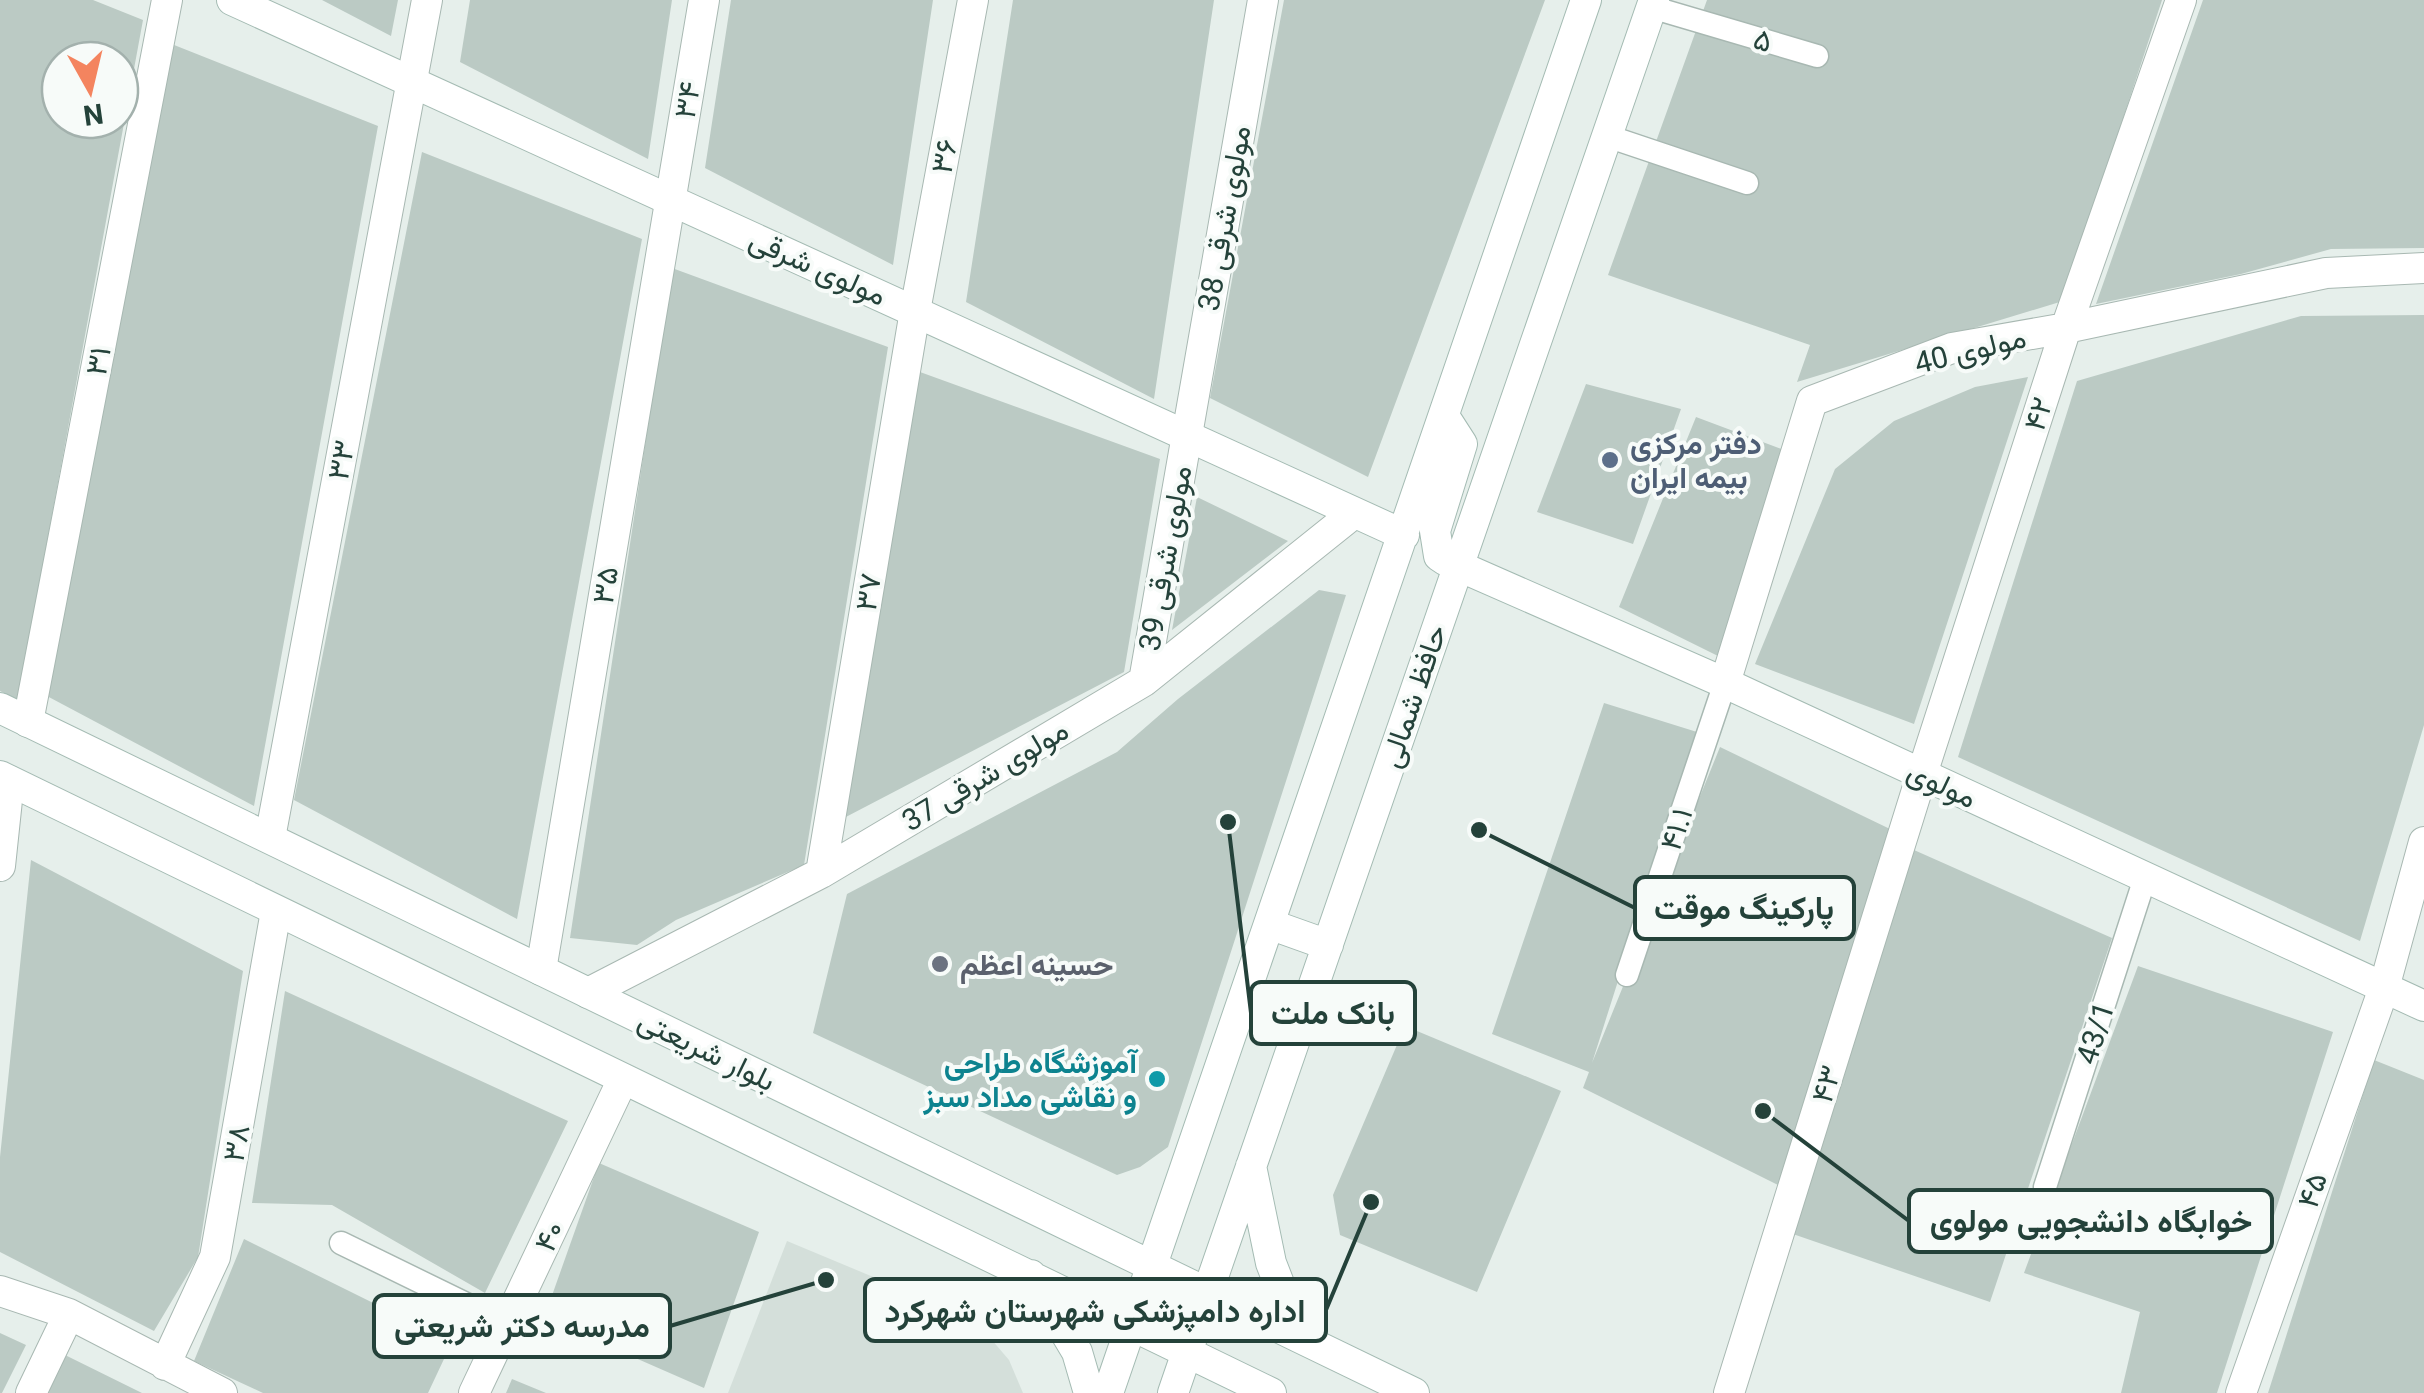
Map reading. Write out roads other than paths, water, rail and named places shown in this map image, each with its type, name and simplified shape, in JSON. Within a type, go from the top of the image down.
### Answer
[{"type":"street","name":"۳۱","points":[[28,722],[168,0]]},
{"type":"street","name":"مولوی شرقی","points":[[232,0],[1404,534]]},
{"type":"street","name":"۳۳","points":[[270,838],[426,0]]},
{"type":"street","name":"۳۴","points":[[668,199],[704,0]]},
{"type":"street","name":"۳۶","points":[[915,311],[973,0]]},
{"type":"street","name":"مولوی شرقی 38","points":[[1186,436],[1262,0]]},
{"type":"street","name":"حافظ شمالی","points":[[1108,1393],[1586,0]]},
{"type":"street","name":"۴۲","points":[[1922,774],[2066,328],[2181,0]]},
{"type":"street","name":"حافظ شمالی","points":[[1173,1393],[1250,1160],[1328,945],[1652,3]]},
{"type":"street","name":"۳۵","points":[[542,970],[668,199]]},
{"type":"street","name":"مولوی 40","points":[[1725,683],[1812,401],[1952,348],[2326,273],[2424,268]]},
{"type":"street","name":"۳۷","points":[[821,873],[915,311]]},
{"type":"street","points":[[1444,416],[1462,444],[1435,531],[1435,543],[1439,556],[1458,566]]},
{"type":"street","name":"مولوی شرقی 39","points":[[1144,680],[1186,436]]},
{"type":"street","name":"مولوی شرقی 37","points":[[588,993],[821,873],[1144,680],[1354,513]]},
{"type":"street","name":"مولوی","points":[[1458,566],[1725,683],[2424,1006]]},
{"type":"street","name":"بلوار شریعتی","points":[[0,708],[1414,1393]]},
{"type":"street","name":"۴۳","points":[[1730,1393],[1922,774]]},
{"type":"street","name":"بلوار شریعتی","points":[[4,779],[1271,1393]]},
{"type":"street","points":[[0,866],[4,779]]},
{"type":"street","name":"۴۵","points":[[2241,1393],[2384,988],[2424,842]]},
{"type":"street","name":"۳۸","points":[[165,1365],[204,1284],[218,1244],[276,910]]},
{"type":"street","points":[[1269,924],[1328,945]]},
{"type":"street","name":"۴۰","points":[[474,1393],[623,1079]]},
{"type":"street","points":[[1250,1160],[1271,1263],[1285,1299],[1314,1344]]},
{"type":"street","points":[[1031,1275],[1077,1352],[1089,1393]]},
{"type":"street","points":[[0,1291],[69,1314],[222,1393]]},
{"type":"street","points":[[31,1393],[69,1314]]},
{"type":"lane","name":"۵","points":[[1652,3],[1816,56]]},
{"type":"lane","points":[[1607,136],[1747,183]]},
{"type":"lane","name":"۴۱.۱","points":[[1627,975],[1725,683]]},
{"type":"lane","name":"43/1","points":[[2044,1188],[2146,878]]},
{"type":"lane","points":[[341,1243],[507,1324]]},
{"type":"place","name":"دفتر مرکزی بیمه ایران","points":[[1610,460]]},
{"type":"place","name":"بانک ملت","points":[[1228,822]]},
{"type":"place","name":"پارکینگ موقت","points":[[1479,830]]},
{"type":"place","name":"حسینه اعظم","points":[[940,964]]},
{"type":"place","name":"آموزشگاه طراحی و نقاشی مداد سبز","points":[[1157,1079]]},
{"type":"place","name":"خوابگاه دانشجویی مولوی","points":[[1763,1111]]},
{"type":"place","name":"اداره دامپزشکی شهرستان شهرکرد","points":[[1371,1202]]},
{"type":"place","name":"مدرسه دکتر شریعتی","points":[[826,1280]]}]
